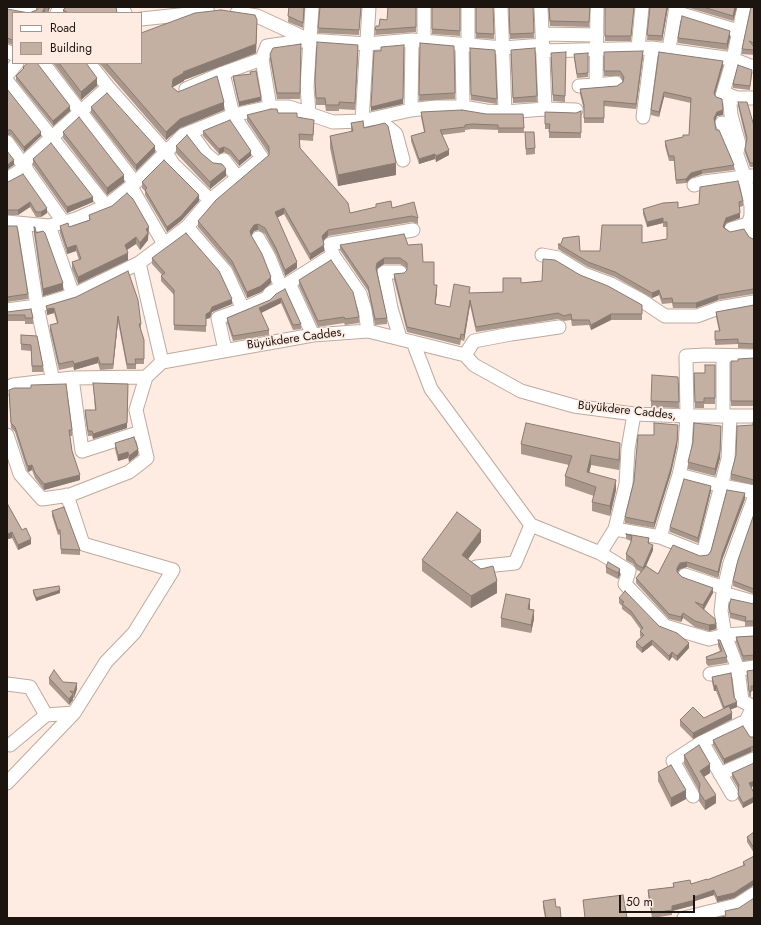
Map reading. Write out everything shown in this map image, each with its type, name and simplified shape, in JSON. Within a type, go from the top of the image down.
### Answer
[{"type":"street","points":[[7,7],[30,10]]},
{"type":"street","points":[[309,113],[309,40],[312,7]]},
{"type":"street","points":[[362,121],[369,7]]},
{"type":"street","points":[[411,110],[418,41],[424,7]]},
{"type":"street","points":[[463,107],[468,7]]},
{"type":"street","points":[[502,7],[505,112]]},
{"type":"street","points":[[540,7],[545,109]]},
{"type":"street","points":[[596,85],[597,7]]},
{"type":"street","points":[[638,48],[642,7]]},
{"type":"street","points":[[744,7],[733,59],[722,96],[729,95],[737,98],[754,98]]},
{"type":"street","points":[[669,49],[676,9],[738,31]]},
{"type":"street","points":[[142,19],[221,10],[257,16],[309,40]]},
{"type":"street","points":[[270,107],[262,59],[267,46],[309,40],[367,44],[418,41],[503,48],[543,44],[597,34]]},
{"type":"street","points":[[543,44],[596,50],[638,48],[669,49],[692,54],[733,59],[753,69]]},
{"type":"street","points":[[643,117],[652,48]]},
{"type":"street","points":[[7,51],[12,62]]},
{"type":"street","points":[[179,92],[223,73],[262,59]]},
{"type":"street","points":[[44,64],[82,112],[133,185],[164,244]]},
{"type":"street","points":[[90,64],[108,87],[165,151],[176,168],[210,200]]},
{"type":"street","points":[[7,310],[37,306],[73,295],[139,263],[187,227],[210,200],[262,158],[233,115],[223,73]]},
{"type":"street","points":[[7,81],[106,206]]},
{"type":"street","points":[[579,86],[616,83]]},
{"type":"street","points":[[7,180],[24,165],[37,150],[53,138],[108,87]]},
{"type":"street","points":[[729,95],[731,114],[739,144],[737,155]]},
{"type":"street","points":[[16,223],[49,226],[64,223],[106,206],[133,185],[165,151],[183,135],[233,115],[270,107],[289,107],[333,122],[362,121],[411,110],[463,107],[486,111],[505,112],[545,109],[576,110]]},
{"type":"street","points":[[377,118],[396,134],[403,160]]},
{"type":"street","points":[[722,123],[737,155],[750,177],[751,219],[754,236]]},
{"type":"street","points":[[190,132],[206,154],[218,164],[224,160],[237,177]]},
{"type":"street","points":[[7,142],[64,223]]},
{"type":"street","points":[[694,185],[704,182],[750,177]]},
{"type":"street","points":[[7,210],[16,223],[37,306],[53,381]]},
{"type":"street","points":[[731,229],[751,219]]},
{"type":"street","points":[[49,226],[73,295]]},
{"type":"street","points":[[187,227],[226,272],[243,309]]},
{"type":"street","points":[[368,331],[365,310],[360,294],[334,255],[330,244],[413,230]]},
{"type":"street","points":[[258,238],[313,335]]},
{"type":"street","points":[[225,350],[218,318],[267,298],[270,293],[334,255]]},
{"type":"street","points":[[542,255],[558,258],[584,274],[610,284],[641,300],[665,316],[697,316],[719,308],[754,302]]},
{"type":"street","points":[[7,435],[20,474],[42,499],[67,495],[129,472],[147,458],[136,410],[146,377],[162,362],[139,263]]},
{"type":"street","points":[[400,272],[384,272],[391,308],[400,338]]},
{"type":"street","points":[[464,355],[474,341],[559,327]]},
{"type":"street","name":"Büyükdere Caddes,","points":[[162,362],[313,335],[368,331],[464,355],[474,365],[521,391],[574,406],[634,414],[754,416]]},
{"type":"street","points":[[413,342],[432,389],[531,525],[600,553],[629,571],[625,584],[664,626],[709,639],[725,634],[754,633]]},
{"type":"street","points":[[660,538],[685,447],[687,416],[686,356],[754,356]]},
{"type":"street","points":[[615,529],[660,538],[703,554],[728,459],[723,357]]},
{"type":"street","points":[[7,388],[13,385],[72,378],[146,377]]},
{"type":"street","points":[[72,378],[82,451],[141,432]]},
{"type":"street","points":[[600,553],[615,529],[626,484],[628,449],[634,414]]},
{"type":"street","points":[[678,475],[754,492]]},
{"type":"street","points":[[7,783],[74,713],[106,662],[134,633],[173,570],[83,544],[67,495]]},
{"type":"street","points":[[754,498],[730,563],[721,611],[725,634],[750,705],[746,721],[754,735]]},
{"type":"street","points":[[476,567],[515,563],[531,525]]},
{"type":"street","points":[[685,575],[754,602]]},
{"type":"street","points":[[710,674],[754,667]]},
{"type":"street","points":[[7,684],[30,687],[46,715]]},
{"type":"street","points":[[10,745],[46,715],[74,713]]},
{"type":"street","points":[[693,796],[673,761],[702,742],[746,721]]},
{"type":"street","points":[[702,742],[732,794]]},
{"type":"street","points":[[720,774],[754,759]]},
{"type":"street","points":[[684,918],[736,905],[754,894]]},
{"type":"building","points":[[37,7],[45,7],[42,12],[32,12],[37,10]]},
{"type":"building","points":[[66,7],[116,7],[117,12],[67,12],[63,10]]},
{"type":"building","points":[[289,7],[304,7],[303,23],[288,16]]},
{"type":"building","points":[[320,7],[361,7],[359,30],[318,28]]},
{"type":"building","points":[[388,7],[416,7],[416,27],[375,30],[376,26],[379,26],[380,19],[387,20]]},
{"type":"building","points":[[432,7],[460,7],[460,31],[432,29]]},
{"type":"building","points":[[476,7],[493,7],[494,34],[476,33]]},
{"type":"building","points":[[509,7],[533,7],[534,33],[510,34]]},
{"type":"building","points":[[549,7],[590,7],[589,22],[550,21]]},
{"type":"building","points":[[605,7],[634,7],[631,36],[605,36]]},
{"type":"building","points":[[650,7],[667,7],[662,36],[647,35]]},
{"type":"building","points":[[703,7],[735,7],[733,16]]},
{"type":"building","points":[[751,7],[754,7],[754,43],[749,41],[754,47],[754,50],[742,49]]},
{"type":"building","points":[[7,9],[24,12],[12,12],[12,40],[7,38]]},
{"type":"building","points":[[221,10],[255,15],[257,20],[256,44],[183,72],[184,73],[173,79],[172,87],[178,92],[217,76],[224,102],[180,119],[166,132],[107,64],[142,64],[142,33],[195,13]]},
{"type":"building","points":[[682,16],[730,31],[727,44],[678,38]]},
{"type":"building","points":[[317,42],[358,45],[355,103],[339,102],[339,105],[326,105],[325,98],[316,98],[315,81]]},
{"type":"building","points":[[420,43],[454,46],[455,93],[419,95]]},
{"type":"building","points":[[301,44],[300,93],[277,93],[270,54],[273,48]]},
{"type":"building","points":[[404,45],[403,99],[371,107],[374,51],[381,51],[381,47]]},
{"type":"building","points":[[470,48],[495,50],[497,99],[471,95]]},
{"type":"building","points":[[535,48],[537,96],[513,98],[511,50]]},
{"type":"building","points":[[643,51],[636,104],[604,101],[604,118],[584,118],[584,105],[580,89],[617,86],[623,82],[624,77],[620,71],[604,71],[604,52]]},
{"type":"building","points":[[566,52],[565,96],[553,95],[551,53]]},
{"type":"building","points":[[659,52],[723,61],[714,93],[716,97],[722,99],[723,110],[717,112],[714,118],[716,130],[719,130],[734,165],[702,170],[691,173],[686,179],[676,180],[674,156],[669,156],[665,141],[683,137],[683,135],[689,135],[691,98],[664,92],[659,112],[651,110]]},
{"type":"building","points":[[588,53],[588,73],[577,74],[574,54]]},
{"type":"building","points":[[27,64],[38,64],[70,106],[53,121],[16,76],[24,68],[23,67]]},
{"type":"building","points":[[60,64],[87,64],[97,78],[81,92]]},
{"type":"building","points":[[738,65],[752,70],[750,86],[733,84]]},
{"type":"building","points":[[256,71],[261,97],[239,102],[233,76],[251,74],[250,72]]},
{"type":"building","points":[[7,89],[41,132],[24,147],[11,130],[7,130]]},
{"type":"building","points":[[107,93],[155,146],[136,165],[91,107]]},
{"type":"building","points":[[738,102],[747,102],[754,126],[754,163],[750,163],[745,149],[747,138]]},
{"type":"building","points":[[277,109],[278,113],[297,113],[297,117],[314,120],[313,135],[299,134],[300,148],[348,203],[350,213],[376,207],[376,204],[391,201],[392,208],[414,202],[418,218],[412,216],[328,230],[322,236],[324,245],[310,254],[284,208],[275,212],[297,262],[285,270],[276,248],[265,228],[258,224],[254,225],[250,231],[251,235],[262,254],[271,277],[261,286],[247,292],[232,261],[198,221],[216,200],[269,155],[269,147],[247,115]]},
{"type":"building","points":[[462,110],[486,114],[523,114],[524,128],[498,128],[498,125],[472,124],[465,125],[465,127],[440,130],[449,150],[436,156],[435,154],[419,159],[411,136],[425,132],[421,112]]},
{"type":"building","points":[[581,111],[581,133],[549,132],[550,124],[545,124],[545,112],[576,113]]},
{"type":"building","points":[[79,117],[124,175],[107,188],[63,132]]},
{"type":"building","points":[[230,120],[251,151],[239,161],[230,150],[224,147],[219,149],[203,131]]},
{"type":"building","points":[[363,121],[364,128],[385,123],[388,126],[396,163],[338,175],[330,136],[353,131],[351,123]]},
{"type":"building","points":[[525,132],[534,132],[535,148],[526,149]]},
{"type":"building","points":[[187,135],[201,153],[213,163],[222,164],[226,169],[210,182],[176,146]]},
{"type":"building","points":[[51,143],[93,197],[67,207],[33,159]]},
{"type":"building","points":[[7,151],[14,160],[7,165]]},
{"type":"building","points":[[164,160],[199,195],[181,216],[167,227],[145,190],[147,188],[142,182]]},
{"type":"building","points":[[23,174],[47,208],[41,212],[36,212],[30,202],[18,210],[7,210],[7,182]]},
{"type":"building","points":[[738,181],[743,201],[739,202],[740,213],[726,218],[723,227],[730,232],[744,229],[749,237],[754,239],[754,290],[718,295],[696,303],[673,303],[672,298],[662,299],[659,290],[652,293],[615,272],[588,262],[558,244],[561,244],[563,238],[579,236],[580,251],[600,251],[602,225],[642,225],[642,243],[667,239],[667,222],[663,222],[663,218],[647,222],[643,209],[663,203],[678,202],[678,208],[699,204],[700,187]]},
{"type":"building","points":[[127,193],[133,199],[149,227],[146,229],[148,233],[140,243],[136,237],[125,245],[128,253],[78,277],[72,262],[81,259],[76,245],[67,248],[60,226],[68,223],[69,227],[90,220],[89,215],[112,206]]},
{"type":"building","points":[[7,226],[17,226],[28,294],[7,297]]},
{"type":"building","points":[[34,227],[36,233],[43,231],[45,233],[63,283],[43,289]]},
{"type":"building","points":[[186,233],[219,271],[232,299],[212,307],[210,312],[206,314],[206,326],[174,325],[174,290],[161,276],[165,273],[152,258]]},
{"type":"building","points":[[404,234],[408,245],[422,244],[423,262],[434,262],[434,285],[437,285],[435,304],[450,307],[454,284],[470,287],[469,293],[503,292],[503,278],[521,278],[521,283],[542,281],[543,259],[555,260],[580,275],[608,286],[642,305],[642,314],[611,314],[591,325],[589,320],[572,320],[571,314],[564,316],[558,313],[476,327],[470,300],[464,335],[461,334],[460,339],[407,327],[394,274],[404,273],[407,270],[407,263],[400,258],[384,258],[377,263],[376,268],[387,318],[375,319],[368,286],[340,245]]},
{"type":"building","points":[[331,260],[353,292],[359,317],[345,319],[344,317],[318,321],[299,280]]},
{"type":"building","points":[[128,271],[138,300],[141,324],[139,324],[144,340],[144,359],[135,359],[136,364],[127,364],[118,316],[113,364],[100,364],[98,357],[74,364],[73,361],[59,364],[50,325],[58,323],[54,308],[47,309],[46,306],[76,297]]},
{"type":"building","points":[[285,289],[301,324],[293,325],[281,298],[259,308],[269,330],[233,336],[227,318],[270,300],[276,294]]},
{"type":"building","points":[[754,305],[754,344],[738,343],[738,339],[715,340],[715,331],[720,331],[716,312]]},
{"type":"building","points":[[31,309],[33,318],[25,318],[25,315],[7,315],[7,312]]},
{"type":"building","points":[[21,335],[37,336],[43,366],[32,366],[31,345],[21,344]]},
{"type":"building","points":[[754,358],[754,401],[731,401],[731,361]]},
{"type":"building","points":[[705,365],[715,365],[715,398],[704,398],[704,402],[695,402],[694,373],[705,373]]},
{"type":"building","points":[[652,375],[678,377],[679,402],[651,401]]},
{"type":"building","points":[[93,383],[128,384],[127,423],[93,434],[92,431],[88,431],[85,410],[96,410]]},
{"type":"building","points":[[66,384],[72,430],[69,430],[72,451],[80,475],[44,484],[35,473],[32,465],[28,466],[15,427],[11,423],[9,390],[14,388],[31,388],[31,385]]},
{"type":"building","points":[[526,423],[620,443],[619,460],[591,455],[587,472],[616,480],[610,506],[592,502],[596,487],[565,476],[572,456],[521,444]]},
{"type":"building","points":[[654,423],[678,425],[677,441],[671,468],[654,523],[625,517],[634,481],[638,435],[654,435]]},
{"type":"building","points":[[694,423],[721,426],[720,451],[715,469],[688,462],[693,442]]},
{"type":"building","points":[[753,423],[754,480],[731,474],[736,455],[737,426],[753,425]]},
{"type":"building","points":[[134,437],[138,449],[129,456],[128,452],[118,455],[115,443]]},
{"type":"building","points":[[684,479],[711,486],[698,538],[670,527]]},
{"type":"building","points":[[727,490],[745,493],[722,555],[718,572],[687,562],[680,563],[677,568],[677,572],[682,577],[713,588],[703,605],[695,602],[715,619],[716,624],[709,625],[695,621],[683,613],[681,617],[669,614],[636,578],[646,566],[658,574],[673,545],[700,556],[708,555],[711,551]]},
{"type":"building","points":[[7,503],[22,530],[26,528],[31,539],[18,545],[12,532],[8,534],[7,532]]},
{"type":"building","points":[[64,507],[80,550],[61,549],[60,530],[58,530],[52,511]]},
{"type":"building","points":[[457,512],[481,530],[462,555],[481,569],[493,566],[497,581],[471,596],[422,560]]},
{"type":"building","points":[[754,514],[754,589],[733,581],[738,560]]},
{"type":"building","points":[[626,534],[649,538],[648,543],[653,545],[643,568],[637,565],[633,559],[626,554],[632,536]]},
{"type":"building","points":[[608,562],[620,569],[618,573],[606,567]]},
{"type":"building","points":[[59,586],[60,590],[36,598],[33,590]]},
{"type":"building","points":[[625,591],[659,626],[677,633],[689,643],[677,656],[672,652],[669,656],[652,640],[642,648],[636,642],[644,635],[640,631],[643,628],[631,611],[622,604],[624,602],[619,598]]},
{"type":"building","points":[[506,594],[530,599],[528,609],[534,610],[531,625],[501,618]]},
{"type":"building","points":[[731,599],[754,604],[754,621],[745,621],[746,617],[730,613],[729,606]]},
{"type":"building","points":[[754,636],[754,655],[743,656],[736,637]]},
{"type":"building","points":[[718,640],[720,640],[727,657],[708,660],[706,657],[722,651]]},
{"type":"building","points":[[54,670],[63,682],[77,683],[74,692],[70,691],[73,694],[69,699],[49,678]]},
{"type":"building","points":[[754,670],[754,686],[751,686],[751,692],[749,691],[747,671]]},
{"type":"building","points":[[731,673],[734,697],[737,702],[724,707],[716,685],[714,686],[712,677]]},
{"type":"building","points":[[729,706],[732,713],[693,733],[680,720],[693,707],[704,718]]},
{"type":"building","points":[[743,726],[750,737],[754,737],[754,746],[724,759],[713,740]]},
{"type":"building","points":[[699,745],[710,764],[700,771],[716,795],[705,801],[699,792],[700,784],[684,755]]},
{"type":"building","points":[[754,763],[754,781],[749,783],[754,793],[754,797],[743,803],[738,794],[739,785],[732,773]]},
{"type":"building","points":[[671,765],[686,790],[671,798],[658,772]]},
{"type":"building","points":[[754,832],[754,848],[747,837]]},
{"type":"building","points":[[754,856],[754,880],[734,893],[717,897],[714,890],[694,897],[695,900],[672,906],[672,910],[652,913],[648,890],[674,887],[673,883],[690,880],[691,884],[707,880],[745,865],[743,862]]},
{"type":"building","points":[[623,895],[627,918],[585,918],[583,900]]},
{"type":"building","points":[[754,898],[754,918],[716,918],[726,916],[725,911],[739,908]]},
{"type":"building","points":[[555,899],[556,907],[560,907],[561,918],[546,918],[543,901]]}]
